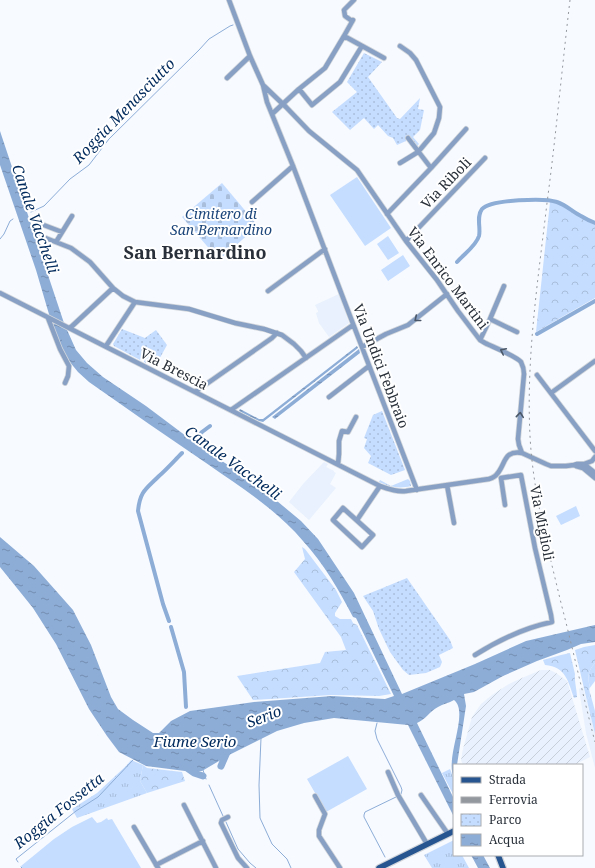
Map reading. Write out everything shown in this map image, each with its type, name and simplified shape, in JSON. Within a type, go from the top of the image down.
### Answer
[{"type":"main road","points":[[379,868],[453,831]]},
{"type":"main road","points":[[498,856],[503,868]]},
{"type":"street","name":"Via Undici Febbraio","points":[[229,0],[250,56],[263,85],[272,114],[417,490]]},
{"type":"street","points":[[272,114],[325,68],[352,20],[345,16],[344,10],[354,0]]},
{"type":"street","points":[[344,36],[384,58]]},
{"type":"street","points":[[299,89],[312,105],[340,82],[362,46]]},
{"type":"street","points":[[400,46],[410,53],[416,60],[440,106],[439,118],[434,133],[418,152],[400,163]]},
{"type":"street","points":[[227,78],[250,56]]},
{"type":"street","name":"Via Enrico Martini","points":[[263,85],[309,131],[357,170],[406,241],[480,340],[518,360],[523,365],[524,374],[518,439],[522,453]]},
{"type":"street","points":[[268,102],[271,98],[277,98]]},
{"type":"street","points":[[387,214],[466,129]]},
{"type":"street","points":[[408,138],[431,168]]},
{"type":"street","name":"Via Riboli","points":[[406,241],[485,158]]},
{"type":"street","points":[[252,202],[293,166]]},
{"type":"street","points":[[56,242],[72,216]]},
{"type":"street","points":[[62,232],[45,225],[41,224],[39,226],[43,237],[71,248],[90,262],[113,288],[123,296],[135,302],[189,309],[235,323],[277,333],[293,344],[306,358]]},
{"type":"street","points":[[268,291],[325,249]]},
{"type":"street","points":[[480,340],[504,286]]},
{"type":"street","points":[[68,328],[113,288]]},
{"type":"street","name":"Via Brescia","points":[[0,293],[380,486],[396,492],[406,492],[489,479],[499,476]]},
{"type":"street","points":[[362,347],[386,334],[408,325],[447,294]]},
{"type":"street","points":[[106,346],[135,302]]},
{"type":"street","points":[[49,318],[60,349],[69,366],[67,380],[65,383]]},
{"type":"street","points":[[490,319],[517,332]]},
{"type":"street","points":[[231,410],[353,325]]},
{"type":"street","points":[[195,392],[277,333]]},
{"type":"street","points":[[551,393],[595,361]]},
{"type":"street","points":[[329,397],[370,366]]},
{"type":"street","points":[[505,505],[499,476],[504,460],[508,456],[522,453],[546,464],[559,466],[584,464],[592,461],[595,453],[537,375]]},
{"type":"street","points":[[338,464],[339,441],[342,431],[348,432],[356,417]]},
{"type":"street","points":[[590,469],[595,462]]},
{"type":"street","points":[[584,464],[595,473]]},
{"type":"street","points":[[574,465],[583,468],[595,478]]},
{"type":"street","name":"Via Miglioli","points":[[475,655],[490,645],[514,633],[540,624],[552,622],[535,548],[521,475],[499,476]]},
{"type":"street","points":[[447,485],[454,523]]},
{"type":"street","points":[[357,520],[380,486]]},
{"type":"street","points":[[343,508],[357,520],[373,535],[362,547],[333,520],[343,508]]},
{"type":"street","points":[[388,772],[398,795],[427,844]]},
{"type":"street","points":[[421,795],[448,834]]},
{"type":"street","points":[[314,796],[325,814],[319,830],[319,836],[340,868]]},
{"type":"street","points":[[184,805],[216,868]]},
{"type":"street","points":[[228,817],[222,820],[221,823],[238,858],[247,868]]},
{"type":"street","points":[[134,827],[157,866],[203,841]]},
{"type":"shaded area","points":[[339,294],[349,323],[329,337],[319,323],[316,313],[318,311],[315,305]]},
{"type":"shaded area","points":[[324,462],[328,464],[326,467],[336,473],[330,484],[336,488],[309,520],[289,502],[303,484]]},
{"type":"shaded area","points":[[541,670],[550,670],[567,681],[590,757],[576,764],[463,764],[461,760],[463,749],[472,717],[481,704],[509,684]]},
{"type":"shaded area","points":[[583,687],[595,734],[595,768],[586,733],[579,689]]},
{"type":"green space","points":[[364,53],[382,62],[368,77],[397,118],[400,119],[420,98],[418,109],[424,110],[420,130],[413,137],[419,144],[417,146],[409,137],[406,141],[397,145],[393,138],[388,136],[378,125],[374,129],[364,118],[350,130],[332,112],[357,92],[347,82]]},
{"type":"green space","points":[[357,177],[391,228],[365,246],[330,195]]},
{"type":"green space","name":"Cimitero di San Bernardino","points":[[222,183],[258,226],[219,260],[182,217]]},
{"type":"green space","points":[[550,202],[561,205],[595,225],[595,298],[536,332]]},
{"type":"green space","points":[[388,236],[399,253],[388,260],[377,244]]},
{"type":"green space","points":[[403,255],[410,266],[388,281],[381,270]]},
{"type":"green space","points":[[122,329],[145,338],[156,330],[167,345],[156,365],[148,361],[146,363],[141,358],[140,360],[114,346],[113,344]]},
{"type":"green space","points":[[382,411],[405,470],[391,475],[368,463],[371,456],[364,448],[367,439],[364,438],[373,415]]},
{"type":"green space","points":[[408,479],[410,481],[411,486],[391,486]]},
{"type":"green space","points":[[380,480],[391,486],[379,482]]},
{"type":"green space","points":[[576,506],[580,516],[561,525],[556,516]]},
{"type":"green space","points":[[302,547],[336,590],[342,602],[335,613],[335,616],[340,619],[351,619],[353,623],[357,625],[391,694],[379,696],[331,695],[253,700],[237,676],[320,663],[325,652],[346,650],[341,637],[294,572],[305,559]]},
{"type":"green space","points":[[407,578],[450,640],[453,648],[439,655],[442,662],[440,667],[426,673],[409,675],[403,670],[390,652],[379,629],[373,611],[363,596]]},
{"type":"green space","points":[[595,645],[595,663],[589,674],[590,695],[587,701],[575,650]]},
{"type":"green space","points":[[570,653],[575,674],[577,694],[577,697],[574,698],[568,681],[562,672],[552,666],[545,665],[543,660]]},
{"type":"green space","points":[[595,663],[595,681],[589,689],[589,674]]},
{"type":"green space","points":[[589,690],[595,711],[595,734],[587,701],[590,695]]},
{"type":"green space","points":[[348,756],[367,789],[326,812],[307,779]]},
{"type":"green space","points":[[131,760],[143,765],[140,781],[147,793],[77,818],[72,809],[97,793]]},
{"type":"green space","points":[[143,765],[147,768],[182,772],[185,781],[147,793],[140,781]]},
{"type":"green space","points":[[450,769],[453,776],[453,794],[442,773]]},
{"type":"green space","points":[[92,817],[97,823],[107,818],[108,820],[112,819],[141,868],[22,868],[21,866],[54,839],[72,827]]},
{"type":"green space","points":[[453,840],[453,856],[463,856],[469,868],[432,868],[424,855]]},
{"type":"water","name":"Fiume Serio","points":[[0,131],[64,323],[76,350],[87,363],[103,377],[259,486],[301,521],[318,539],[354,593],[402,694],[526,641],[595,625],[595,642],[581,644],[537,661],[503,676],[474,692],[464,694],[466,706],[457,764],[453,764],[453,774],[452,759],[459,715],[458,706],[454,700],[435,709],[423,720],[417,723],[453,797],[453,815],[408,725],[334,718],[304,723],[277,731],[231,754],[202,771],[185,771],[146,766],[119,752],[107,736],[89,709],[56,644],[33,608],[0,567],[0,537],[34,566],[73,610],[91,645],[111,697],[118,709],[153,733],[159,733],[171,721],[190,711],[254,702],[332,696],[385,699],[394,696],[356,618],[353,617],[337,587],[324,568],[311,550],[293,530],[271,509],[89,382],[69,361],[51,321],[36,270],[0,165]]},
{"type":"water","points":[[357,346],[358,348],[263,422],[239,411],[240,409],[259,419],[263,419]]},
{"type":"water","points":[[359,349],[360,353],[275,419],[272,417]]},
{"type":"water","points":[[472,856],[484,856],[490,868],[478,868]]},
{"type":"waterway","name":"Roggia Menasciutto","points":[[31,212],[44,206],[70,179],[89,165],[109,139],[209,39],[233,25]]},
{"type":"waterway","points":[[457,262],[473,247],[479,236],[480,212],[487,206],[496,203],[519,200],[542,200],[557,202],[595,223]]},
{"type":"waterway","name":"Roggia Menasciutto","points":[[0,239],[10,221],[13,219]]},
{"type":"waterway","points":[[537,334],[595,301]]},
{"type":"waterway","name":"Canale Vacchelli","points":[[196,438],[210,426]]},
{"type":"waterway","points":[[169,621],[138,511],[140,499],[144,491],[182,453]]},
{"type":"waterway","points":[[171,627],[184,672],[186,707]]},
{"type":"waterway","points":[[377,723],[375,731],[377,739],[401,787],[401,794]]},
{"type":"waterway","points":[[261,738],[259,785],[260,818],[272,844],[287,859],[291,868]]},
{"type":"waterway","points":[[221,766],[228,750]]},
{"type":"waterway","name":"Roggia Fossetta","points":[[18,862],[16,859],[76,811],[98,797],[133,760]]},
{"type":"waterway","points":[[184,766],[194,773],[203,776]]},
{"type":"waterway","points":[[203,770],[206,779]]},
{"type":"waterway","points":[[209,785],[223,816]]},
{"type":"waterway","points":[[385,857],[364,815],[365,812],[396,797]]},
{"type":"waterway","points":[[226,822],[238,849],[256,868]]},
{"type":"railway","points":[[570,0],[531,348],[529,407],[534,478],[546,541],[595,742]]},
{"type":"district","name":"San Bernardino","points":[[195,253]]},
{"type":"water label","name":"Serio","points":[[264,717]]}]
